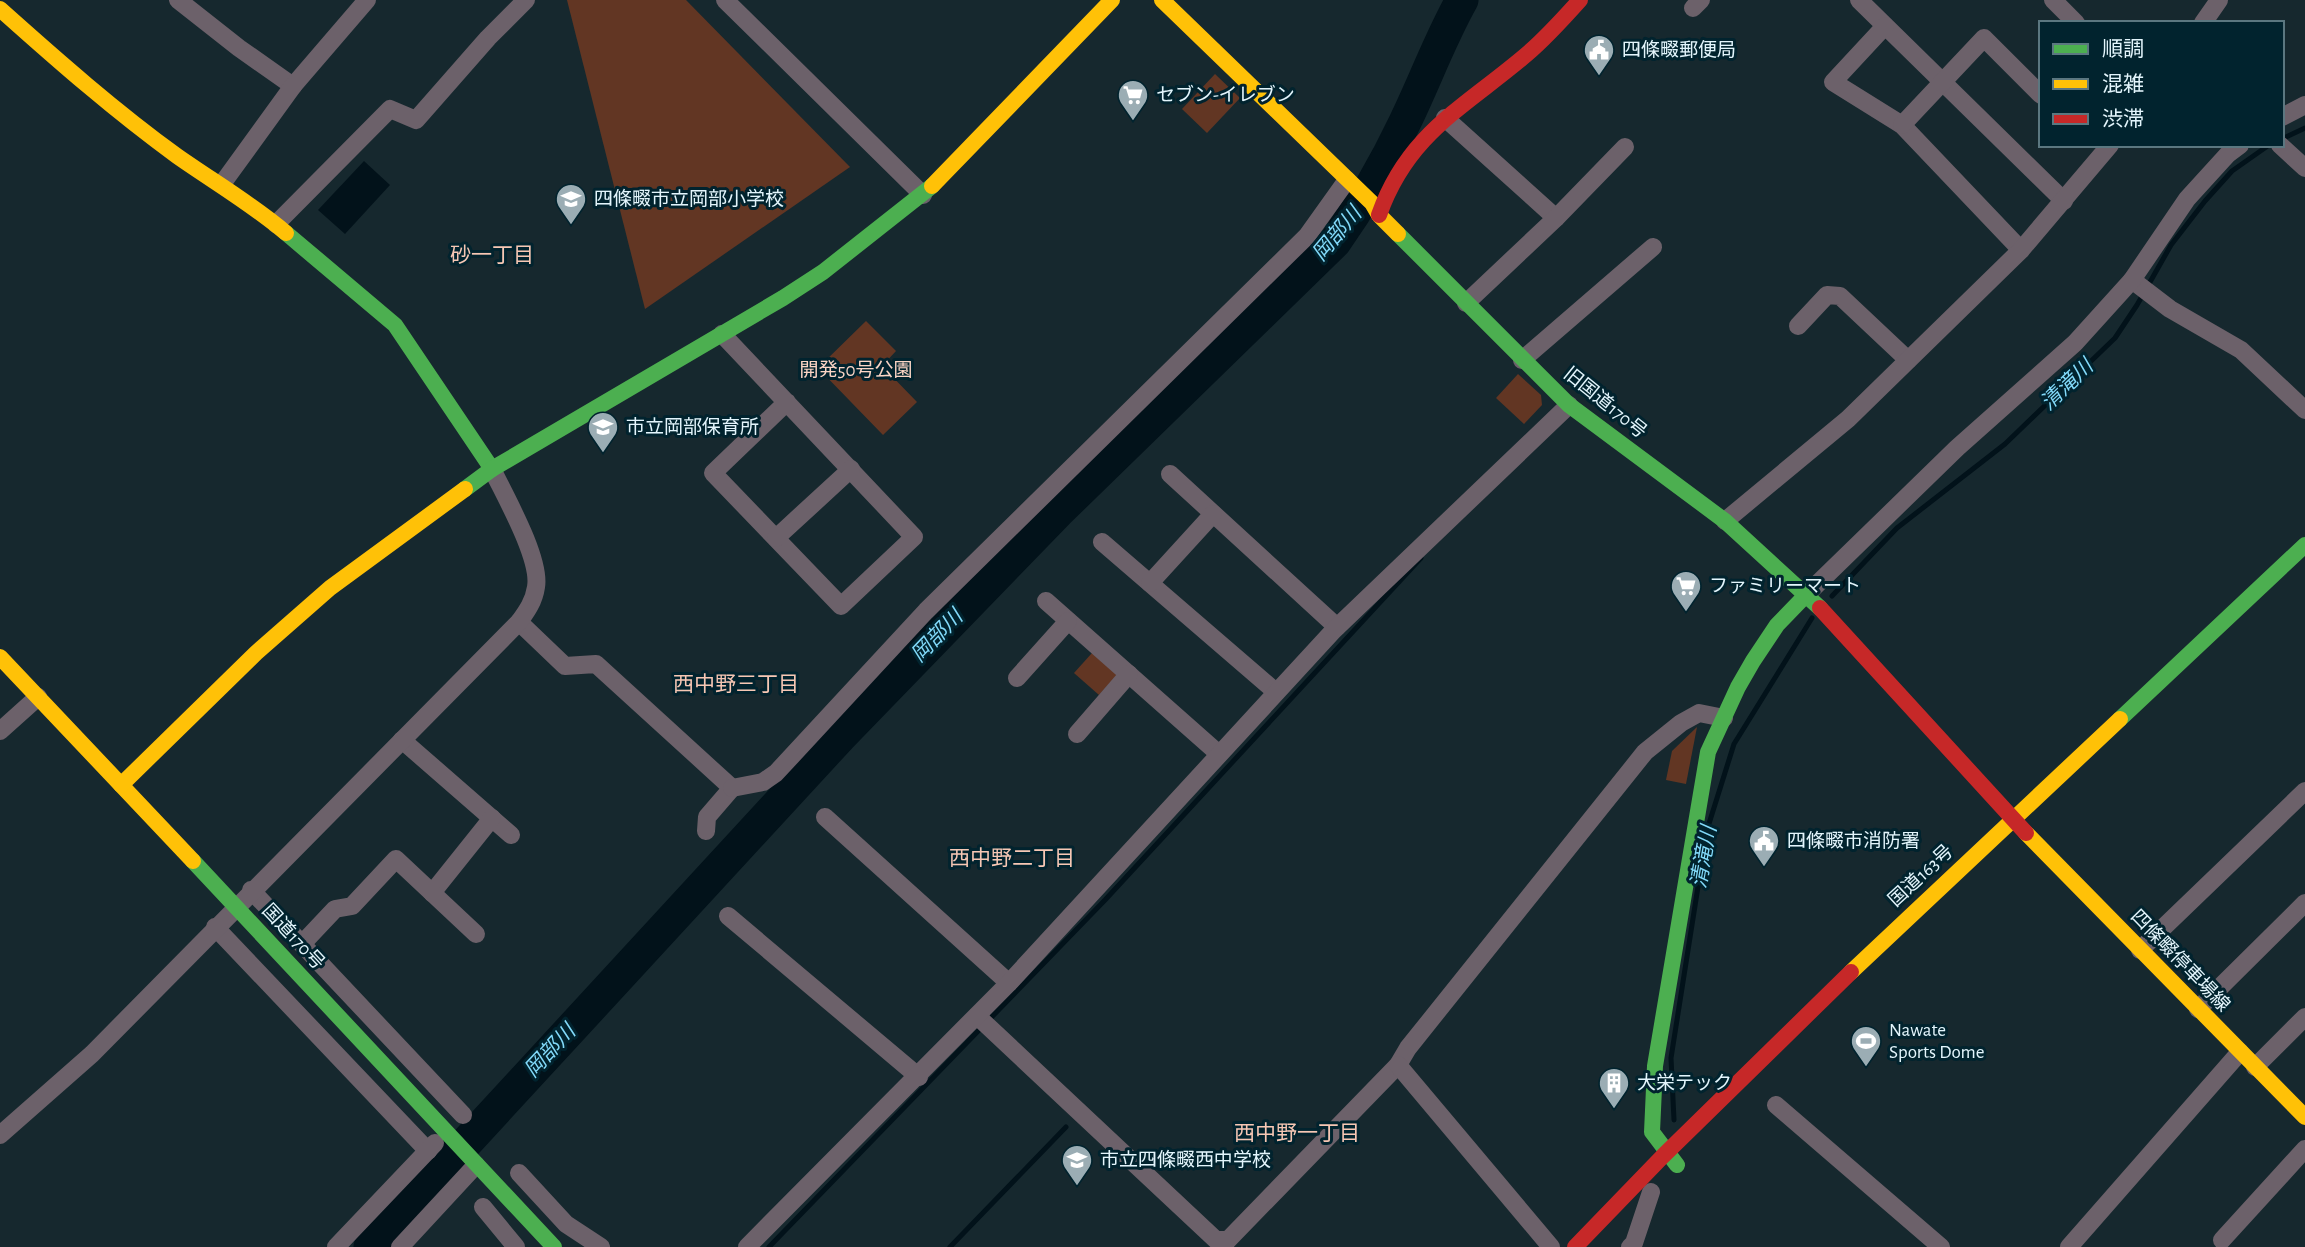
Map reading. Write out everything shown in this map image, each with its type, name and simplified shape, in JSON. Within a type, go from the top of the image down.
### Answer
[{"type":"main road","points":[[121,785],[256,653],[330,588],[492,469],[823,272],[923,195],[1112,0]]},
{"type":"main road","name":"旧国道170号","points":[[1162,0],[1372,203],[1379,215],[1569,405],[1725,521],[1807,594],[2026,834]]},
{"type":"main road","points":[[1379,215],[1384,194],[1405,162],[1445,118],[1528,53],[1580,0]]},
{"type":"main road","points":[[0,9],[74,75],[178,156],[276,224],[395,325],[492,469]]},
{"type":"main road","name":"国道163号","points":[[1575,1247],[1665,1152],[1783,1036],[2305,545]]},
{"type":"main road","points":[[1677,1164],[1652,1132],[1655,1066],[1708,752],[1738,687],[1777,625],[1807,594]]},
{"type":"main road","name":"国道170号","points":[[0,657],[554,1247]]},
{"type":"main road","name":"四條畷停車場線","points":[[2026,834],[2305,1117]]},
{"type":"main road","points":[[1625,1220],[1677,1164],[1897,951]]},
{"type":"street","points":[[178,0],[293,86]]},
{"type":"street","points":[[222,184],[293,86],[367,0]]},
{"type":"street","points":[[276,224],[390,109],[416,120],[488,38],[526,0]]},
{"type":"street","points":[[725,0],[923,195]]},
{"type":"street","points":[[1859,0],[2064,201]]},
{"type":"street","points":[[2053,0],[2074,21]]},
{"type":"street","points":[[2204,21],[2219,0]]},
{"type":"street","points":[[1885,26],[1833,82],[1902,125],[2021,250]]},
{"type":"street","points":[[1902,125],[1984,38],[2039,93]]},
{"type":"street","points":[[2284,116],[2305,105]]},
{"type":"street","points":[[1445,118],[1556,218]]},
{"type":"street","points":[[1466,303],[1556,218],[1625,147]]},
{"type":"street","points":[[1725,521],[1849,419],[2021,250],[2108,147]]},
{"type":"street","points":[[1807,594],[1957,448],[2075,343],[2134,281],[2186,199],[2237,147]]},
{"type":"street","points":[[2282,147],[2305,168]]},
{"type":"street","points":[[706,831],[706,817],[732,788],[763,782],[776,773],[926,611],[1307,236],[1348,180]]},
{"type":"street","points":[[1522,360],[1653,247]]},
{"type":"street","points":[[2134,281],[2170,309],[2241,350],[2305,410]]},
{"type":"street","points":[[1798,326],[1827,295],[1840,296],[1908,360]]},
{"type":"street","points":[[722,334],[787,402],[851,469],[914,537],[841,606],[713,473],[787,402]]},
{"type":"street","points":[[747,1247],[919,1077],[1009,983],[1337,627],[1569,405]]},
{"type":"street","points":[[0,1135],[92,1054],[251,890],[519,622],[530,606],[537,585],[531,552],[492,469]]},
{"type":"street","points":[[776,538],[851,469]]},
{"type":"street","points":[[1170,474],[1337,627]]},
{"type":"street","points":[[1150,583],[1213,514]]},
{"type":"street","points":[[1102,542],[1276,692]]},
{"type":"street","points":[[1046,601],[1219,754]]},
{"type":"street","points":[[1017,678],[1068,621]]},
{"type":"street","points":[[519,622],[565,666],[596,664],[732,788]]},
{"type":"street","points":[[1077,734],[1129,674]]},
{"type":"street","points":[[0,731],[38,697]]},
{"type":"street","points":[[977,1016],[1216,1240],[1227,1240],[1398,1065],[1408,1048],[1644,752],[1681,723],[1699,713],[1724,718]]},
{"type":"street","points":[[402,740],[511,835]]},
{"type":"street","points":[[2140,950],[2305,791]]},
{"type":"street","points":[[825,817],[1009,983]]},
{"type":"street","points":[[432,893],[492,818]]},
{"type":"street","points":[[302,944],[335,909],[352,906],[396,859],[476,934]]},
{"type":"street","points":[[251,890],[463,1115]]},
{"type":"street","points":[[2198,1009],[2305,903]]},
{"type":"street","points":[[729,916],[919,1077]]},
{"type":"street","points":[[215,927],[428,1151]]},
{"type":"street","points":[[2255,1067],[2305,1017]]},
{"type":"street","points":[[2069,1247],[2240,1052]]},
{"type":"street","points":[[1398,1065],[1551,1247]]},
{"type":"street","points":[[1776,1105],[1941,1247]]},
{"type":"street","points":[[336,1247],[428,1151],[449,1137]]},
{"type":"street","points":[[2221,1240],[2305,1149]]},
{"type":"street","points":[[400,1247],[474,1162]]},
{"type":"street","points":[[519,1173],[566,1224],[601,1247]]},
{"type":"street","points":[[1630,1247],[1634,1243],[1651,1192]]},
{"type":"street","points":[[483,1207],[516,1247]]},
{"type":"green space","points":[[567,0],[686,0],[850,167],[645,309]]},
{"type":"green space","points":[[1215,74],[1240,98],[1207,133],[1182,109]]},
{"type":"green space","name":"開発50号公園","points":[[866,321],[896,351],[882,366],[917,402],[883,435],[818,368]]},
{"type":"green space","points":[[1518,374],[1541,395],[1542,405],[1524,424],[1496,398]]},
{"type":"green space","points":[[1092,653],[1117,675],[1099,695],[1074,673]]},
{"type":"green space","points":[[1697,727],[1686,784],[1666,780],[1672,751]]},
{"type":"shaded area","points":[[364,161],[390,185],[345,234],[318,210]]},
{"type":"waterway","name":"岡部川","points":[[370,1247],[840,737],[1058,512],[1335,242],[1389,153],[1462,0]]},
{"type":"waterway","name":"清滝川","points":[[2284,138],[2305,128]]},
{"type":"waterway","name":"清滝川","points":[[1832,596],[1897,528],[2005,444],[2115,338],[2171,245],[2205,201],[2232,171],[2266,147]]},
{"type":"waterway","points":[[769,1247],[1105,900],[1421,558]]},
{"type":"waterway","name":"清滝川","points":[[1707,830],[1734,744],[1812,618]]},
{"type":"waterway","name":"清滝川","points":[[1674,1120],[1671,1058],[1700,874]]},
{"type":"waterway","points":[[950,1247],[1066,1127]]},
{"type":"traffic: fast","points":[[465,489],[492,469],[783,298],[823,272],[932,186]]},
{"type":"traffic: fast","points":[[286,233],[395,325],[492,469]]},
{"type":"traffic: fast","points":[[1398,234],[1569,405],[1725,521],[1820,608]]},
{"type":"traffic: fast","points":[[2120,719],[2305,545]]},
{"type":"traffic: fast","points":[[1677,1165],[1652,1132],[1655,1066],[1708,752],[1753,661],[1777,625],[1807,594]]},
{"type":"traffic: fast","points":[[193,861],[554,1247]]},
{"type":"traffic: slow","points":[[932,186],[1112,0]]},
{"type":"traffic: slow","points":[[1162,0],[1372,203],[1379,215],[1398,234]]},
{"type":"traffic: slow","points":[[0,9],[131,121],[286,233]]},
{"type":"traffic: slow","points":[[121,785],[256,653],[330,588],[465,489]]},
{"type":"traffic: slow","points":[[0,657],[193,861]]},
{"type":"traffic: slow","points":[[1851,972],[2120,719]]},
{"type":"traffic: slow","points":[[2026,833],[2305,1117]]},
{"type":"traffic: jam","points":[[1379,215],[1391,187],[1422,142],[1534,48],[1580,0]]},
{"type":"traffic: jam","points":[[1820,608],[2026,833]]},
{"type":"traffic: jam","points":[[1575,1247],[1663,1156],[1851,972]]},
{"type":"place","name":"四條畷郵便局","points":[[1599,77]]},
{"type":"place","name":"セブン-イレブン","points":[[1133,122]]},
{"type":"place","name":"四條畷市立岡部小学校","points":[[571,226]]},
{"type":"place","name":"市立岡部保育所","points":[[603,454]]},
{"type":"place","name":"ファミリーマート","points":[[1686,613]]},
{"type":"place","name":"四條畷市消防署","points":[[1764,868]]},
{"type":"place","name":"Nawate Sports Dome","points":[[1866,1068]]},
{"type":"place","name":"大栄テック","points":[[1614,1110]]},
{"type":"place","name":"市立四條畷西中学校","points":[[1077,1187]]},
{"type":"district","name":"砂一丁目","points":[[492,255]]},
{"type":"district","name":"西中野三丁目","points":[[736,684]]},
{"type":"district","name":"西中野二丁目","points":[[1012,858]]},
{"type":"district","name":"西中野一丁目","points":[[1297,1133]]}]
